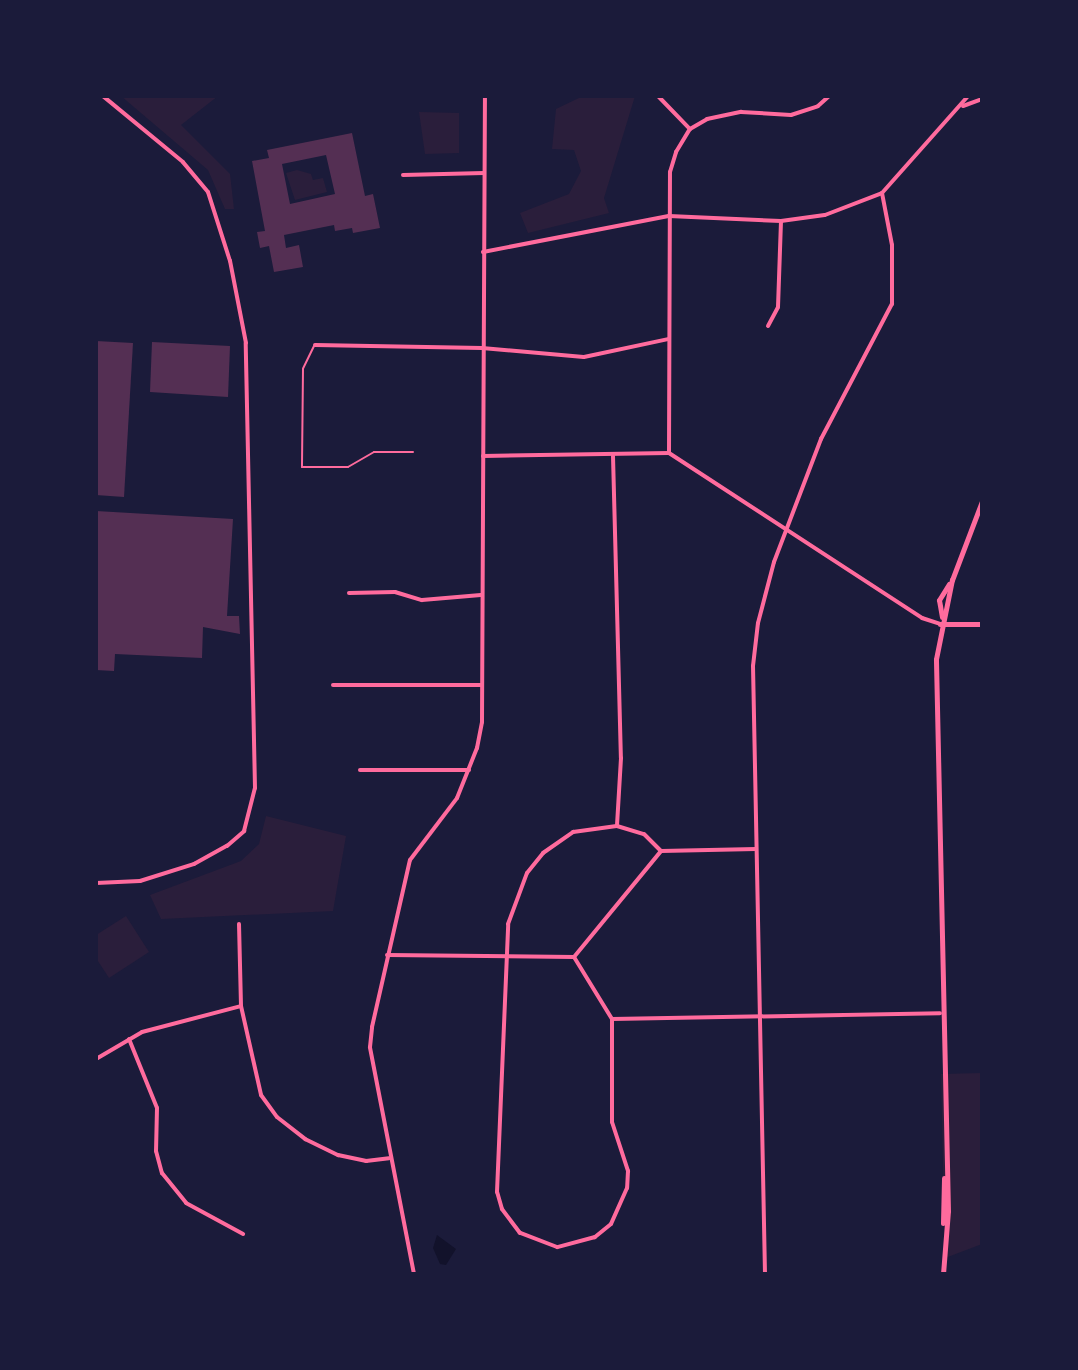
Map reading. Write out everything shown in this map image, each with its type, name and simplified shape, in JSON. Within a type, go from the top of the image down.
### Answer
[{"type":"street","points":[[96,883],[140,881],[227,846],[244,831],[255,788],[246,343],[230,261],[208,192],[183,162],[103,96]]},
{"type":"street","points":[[414,1274],[370,1047],[387,955],[410,860],[457,798],[469,770],[482,722],[485,96]]},
{"type":"street","points":[[658,96],[690,129]]},
{"type":"street","points":[[669,453],[670,172],[690,129],[724,113],[791,115],[818,106],[829,96]]},
{"type":"street","points":[[483,252],[669,216],[781,221],[825,215],[882,193],[968,96]]},
{"type":"street","points":[[961,107],[982,99]]},
{"type":"street","points":[[403,175],[484,173]]},
{"type":"street","points":[[765,1274],[755,652],[762,608],[827,427],[892,304],[892,245],[882,193]]},
{"type":"street","points":[[768,326],[778,307],[781,221]]},
{"type":"street","points":[[315,345],[482,348],[584,357],[669,339]]},
{"type":"street","points":[[483,456],[669,453],[927,622],[941,620],[982,624]]},
{"type":"street","points":[[613,456],[621,758],[617,826]]},
{"type":"street","points":[[943,1274],[935,707],[941,620],[939,600],[952,580],[982,501]]},
{"type":"street","points":[[349,593],[395,592],[422,600],[481,595]]},
{"type":"street","points":[[333,685],[481,685]]},
{"type":"street","points":[[360,770],[469,770]]},
{"type":"street","points":[[574,957],[612,1019],[612,1122],[628,1171],[620,1208],[595,1237],[557,1247],[520,1233],[509,1220],[496,1176],[502,1144],[504,956],[517,896],[543,853],[573,832],[617,826],[644,834],[661,851],[756,849]]},
{"type":"street","points":[[574,957],[661,851]]},
{"type":"street","points":[[239,924],[241,1006],[250,1063],[261,1095],[277,1117],[338,1155],[366,1161],[390,1158]]},
{"type":"street","points":[[387,955],[574,957]]},
{"type":"street","points":[[96,1059],[129,1039],[189,1016],[241,1006]]},
{"type":"street","points":[[612,1019],[940,1013]]},
{"type":"street","points":[[129,1039],[152,1090],[162,1173],[186,1203],[243,1234]]},
{"type":"lane","points":[[315,345],[303,369],[302,467],[348,467],[374,452],[413,452]]},
{"type":"shaded area","points":[[121,96],[218,96],[181,125],[230,174],[234,209],[225,209],[208,170]]},
{"type":"shaded area","points":[[583,96],[635,96],[604,198],[609,213],[528,233],[520,213],[569,194],[581,171],[574,150],[552,149],[556,109]]},
{"type":"shaded area","points":[[419,112],[459,113],[459,153],[425,154]]},
{"type":"shaded area","points":[[297,170],[311,174],[313,180],[323,178],[327,192],[295,200],[286,173]]},
{"type":"shaded area","points":[[266,816],[346,836],[333,911],[161,919],[150,895],[241,861],[259,844]]},
{"type":"shaded area","points":[[126,916],[149,952],[109,978],[96,958],[96,935]]},
{"type":"shaded area","points":[[982,1073],[982,1244],[945,1258],[941,1074]]},
{"type":"shaded area","points":[[437,1235],[456,1249],[446,1265],[440,1264],[433,1248]]},
{"type":"building","points":[[352,133],[365,196],[373,194],[380,228],[353,233],[352,228],[335,231],[334,225],[284,235],[286,248],[299,245],[303,267],[274,272],[269,246],[260,248],[257,232],[265,231],[252,161],[269,158],[267,150]],"holes":[[[326,155],[335,194],[290,204],[282,164]]]},
{"type":"building","points":[[96,341],[133,343],[124,497],[96,495]]},
{"type":"building","points":[[152,342],[230,346],[228,397],[150,392]]},
{"type":"building","points":[[96,511],[233,519],[227,616],[239,616],[240,634],[203,627],[202,658],[115,654],[114,671],[96,670]]}]
